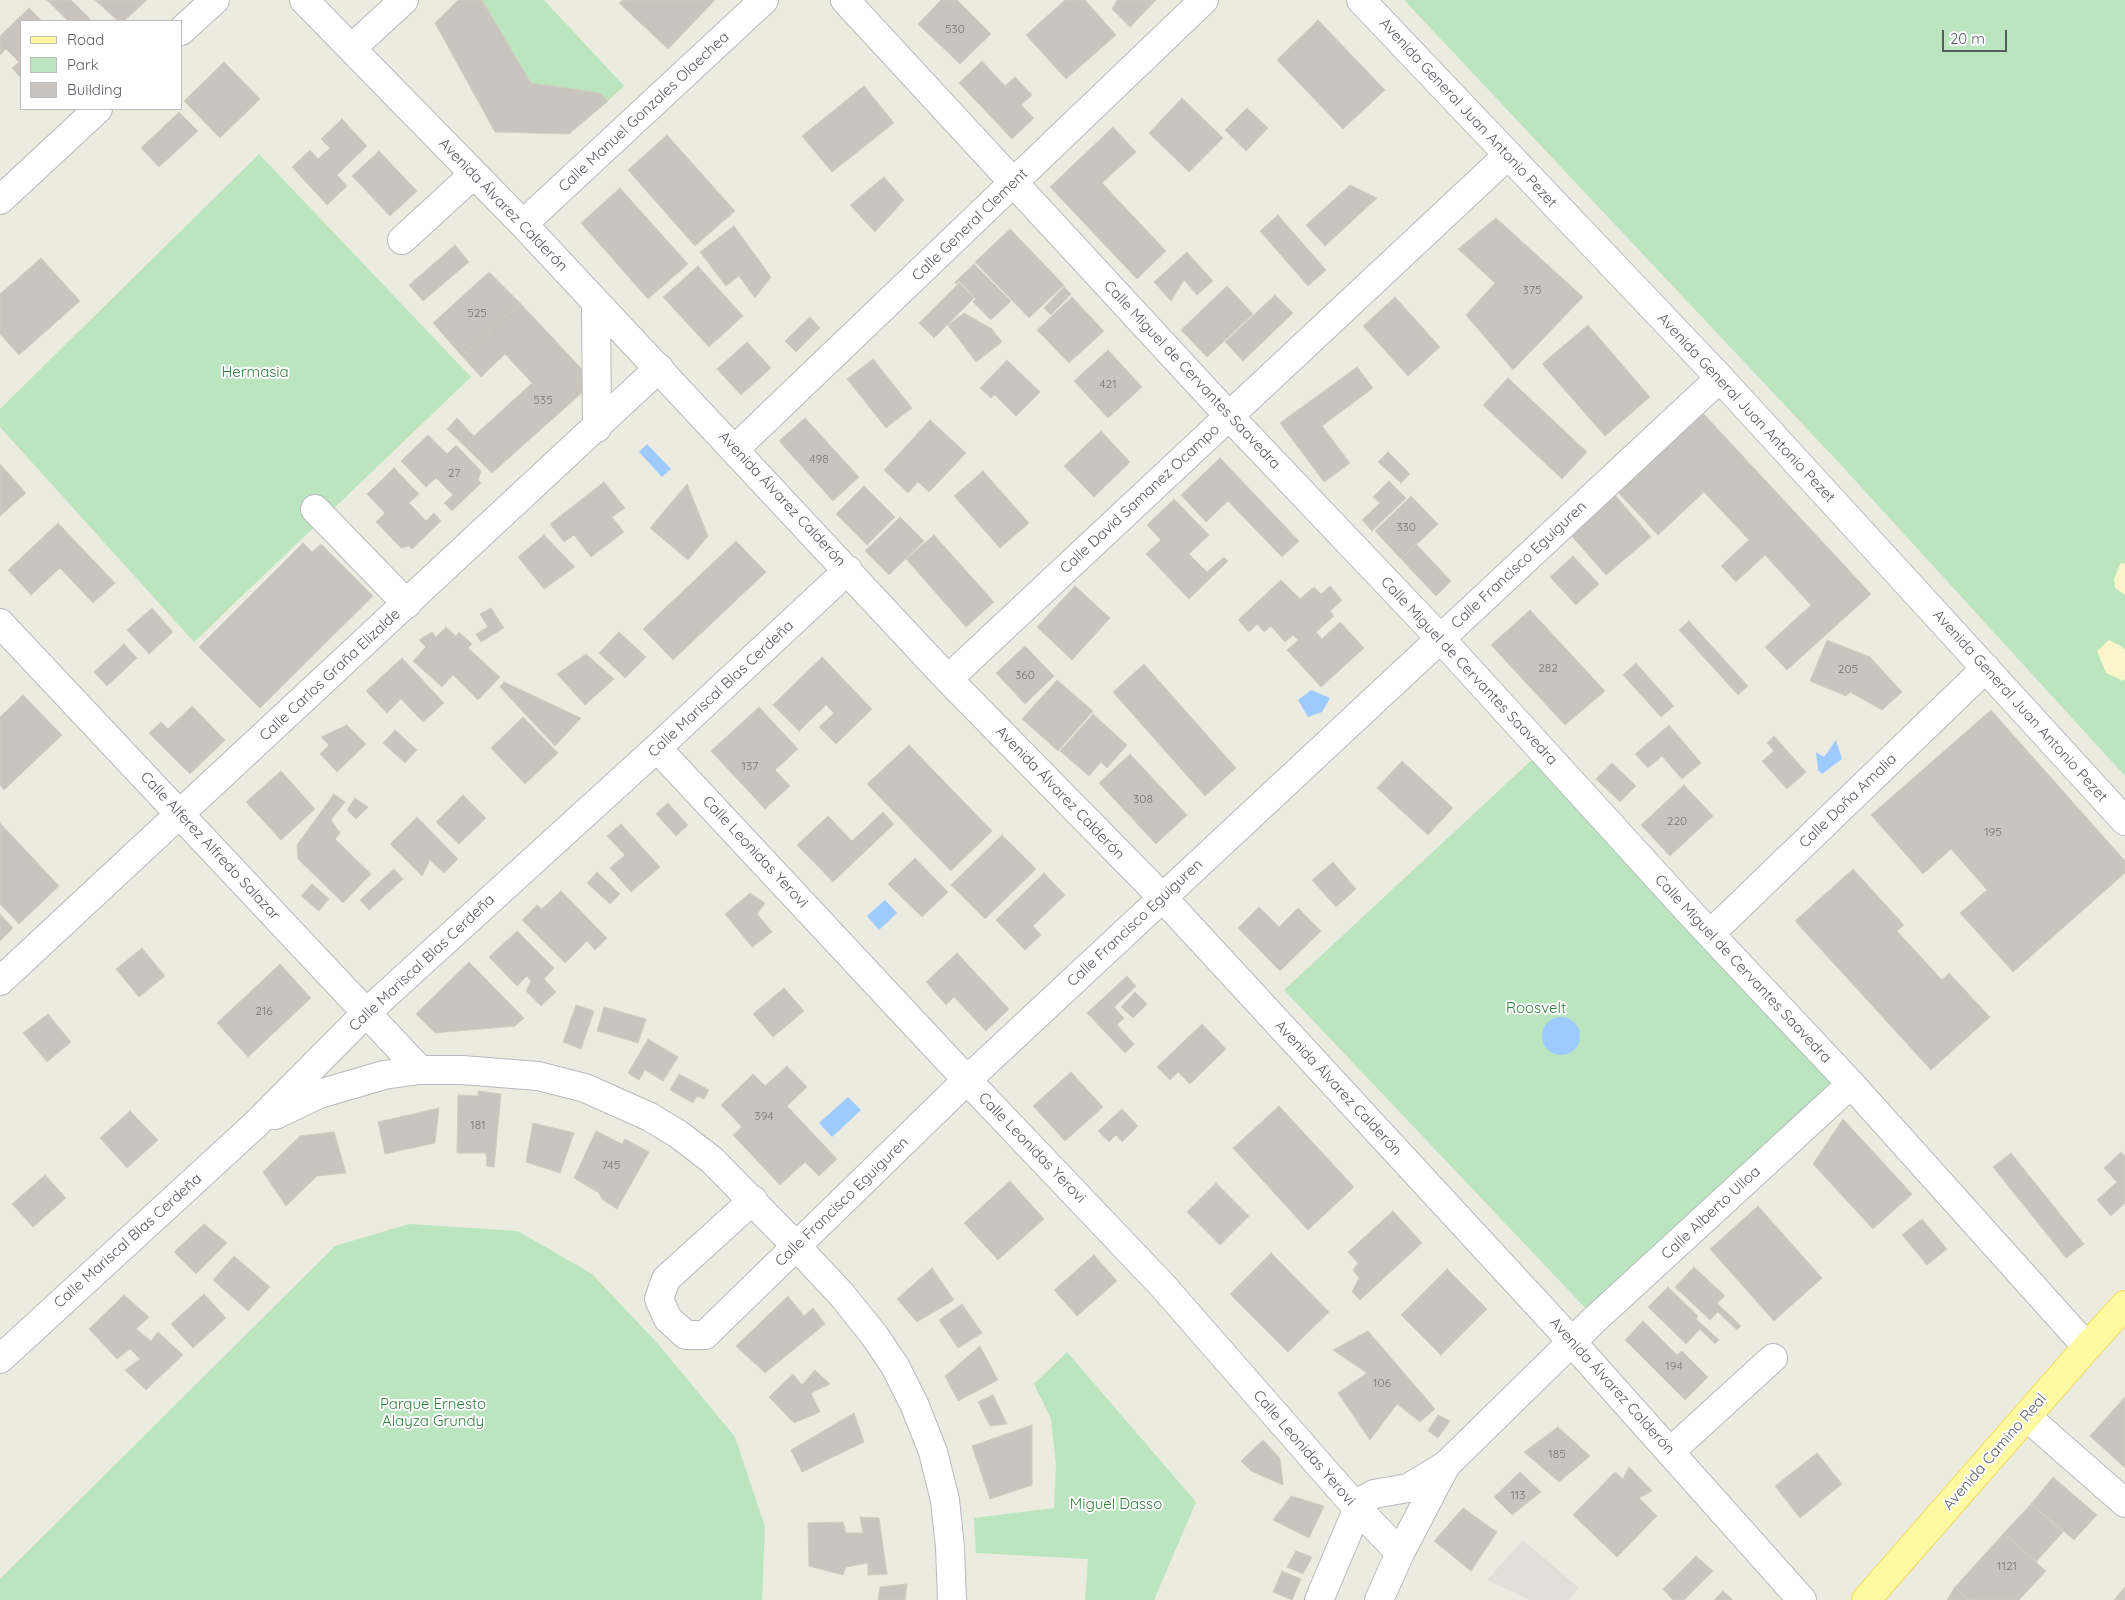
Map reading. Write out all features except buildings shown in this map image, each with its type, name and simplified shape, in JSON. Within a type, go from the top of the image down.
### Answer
[{"type":"main road","name":"Avenida Camino Real","points":[[1866,1600],[2087,1346],[2125,1305]]},
{"type":"street","points":[[182,31],[215,0]]},
{"type":"street","name":"Avenida Álvarez Calderón","points":[[304,0],[523,224],[948,679],[1162,898],[1596,1368],[1802,1600]]},
{"type":"street","points":[[352,48],[404,0]]},
{"type":"street","name":"Calle Manuel Gonzales Olaechea","points":[[523,224],[764,0]]},
{"type":"street","name":"Calle Miguel de Cervantes Saavedra","points":[[845,0],[1229,416],[1440,638],[1710,934],[1851,1084],[2087,1346]]},
{"type":"street","name":"Calle General Clement","points":[[735,449],[1204,0]]},
{"type":"street","name":"Avenida General Juan Antonio Pezet","points":[[1361,0],[1507,156],[1720,378],[2125,821]]},
{"type":"street","points":[[0,200],[97,110]]},
{"type":"street","name":"Calle David Samanez Ocampo","points":[[948,679],[1507,156]]},
{"type":"street","points":[[402,240],[474,174]]},
{"type":"street","points":[[596,303],[597,428]]},
{"type":"street","name":"Calle Carlos Graña Elizalde","points":[[0,981],[597,428],[659,368]]},
{"type":"street","name":"Calle Francisco Eguiguren","points":[[753,1200],[666,1279],[659,1299],[668,1319],[686,1335],[705,1334],[740,1298],[797,1247],[967,1080],[1720,378]]},
{"type":"street","points":[[315,509],[407,604]]},
{"type":"street","name":"Calle Mariscal Blas Cerdeña","points":[[0,1358],[256,1124],[367,1012],[657,748],[848,570]]},
{"type":"street","name":"Calle Alferez Alfredo Salazar","points":[[0,623],[420,1070]]},
{"type":"street","name":"Calle Doña Amalia","points":[[1710,934],[1986,668]]},
{"type":"street","name":"Calle Leonidas Yerovi","points":[[657,748],[967,1080],[1162,1285],[1357,1508],[1400,1554]]},
{"type":"street","points":[[256,1124],[319,1094],[384,1074],[420,1070],[462,1070],[538,1076],[585,1088],[650,1117],[678,1134],[712,1160],[753,1200],[842,1295],[874,1335],[895,1366],[915,1406],[933,1452],[945,1500],[950,1547],[952,1600]]},
{"type":"street","name":"Calle Alberto Ulloa","points":[[1446,1464],[1572,1342],[1851,1084]]},
{"type":"street","points":[[1671,1451],[1773,1358]]},
{"type":"street","points":[[2027,1417],[2125,1502]]},
{"type":"street","points":[[1320,1600],[1357,1508],[1367,1496],[1408,1488],[1446,1464]]},
{"type":"street","points":[[1379,1600],[1446,1464]]},
{"type":"shaded area","points":[[1523,1540],[1579,1588],[1569,1600],[1530,1600],[1487,1580]]},
{"type":"green space","points":[[482,0],[544,0],[624,86],[608,101],[600,93],[531,83]]},
{"type":"green space","points":[[1404,0],[2125,0],[2125,776],[1841,465]]},
{"type":"green space","name":"Hermasia","points":[[259,154],[471,377],[194,642],[0,427],[0,409]]},
{"type":"green space","name":"Roosvelt","points":[[1536,756],[1838,1084],[1591,1314],[1284,990]]},
{"type":"green space","name":"Parque Ernesto Alayza Grundy","points":[[409,1224],[518,1231],[592,1274],[659,1345],[735,1437],[765,1527],[762,1600],[0,1600],[0,1579],[335,1246]]},
{"type":"green space","name":"Miguel Dasso","points":[[1067,1352],[1196,1502],[1154,1600],[1085,1600],[1088,1559],[976,1553],[974,1518],[1054,1508],[1056,1465],[1051,1419],[1034,1384]]},
{"type":"sand","points":[[2125,563],[2125,595],[2115,588],[2114,579],[2120,564]]},
{"type":"sand","points":[[2109,640],[2125,650],[2125,679],[2123,681],[2106,673],[2097,651]]},
{"type":"water","points":[[647,444],[671,469],[662,477],[639,452]]},
{"type":"water","points":[[1311,690],[1330,698],[1322,712],[1308,717],[1298,700]]},
{"type":"water","points":[[1836,740],[1842,759],[1822,774],[1818,770],[1816,752],[1824,757]]},
{"type":"water","points":[[885,900],[897,913],[879,930],[867,916]]},
{"type":"water","points":[[1561,1017],[1574,1023],[1580,1036],[1574,1049],[1561,1055],[1548,1049],[1542,1036],[1548,1023]]},
{"type":"water","points":[[848,1097],[861,1110],[832,1137],[819,1123]]}]
